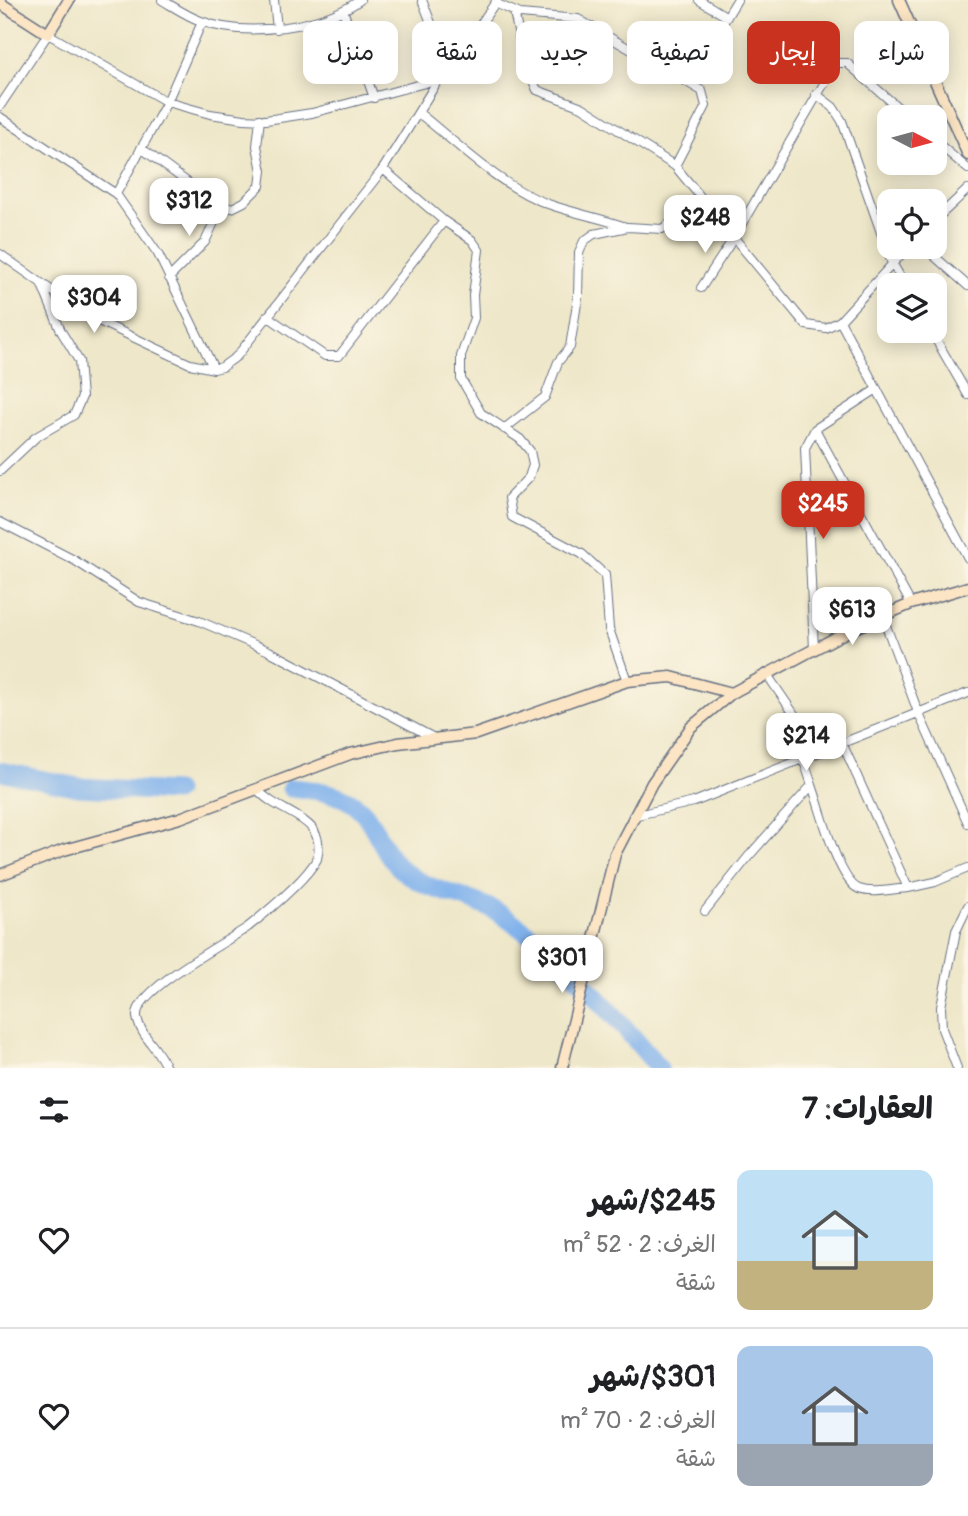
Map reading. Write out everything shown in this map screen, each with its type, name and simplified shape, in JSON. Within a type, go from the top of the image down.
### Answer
[{"type":"street","points":[[0,104],[69,0]]},
{"type":"street","points":[[162,0],[202,22],[277,29],[302,25],[360,0]]},
{"type":"street","points":[[274,0],[277,29]]},
{"type":"street","points":[[422,0],[430,21]]},
{"type":"street","points":[[699,0],[727,17]]},
{"type":"street","points":[[724,21],[737,0]]},
{"type":"street","points":[[899,0],[968,155]]},
{"type":"street","points":[[483,21],[496,2],[513,12],[578,19],[702,91],[706,106],[675,166]]},
{"type":"street","points":[[0,3],[48,34],[167,102],[210,114],[260,119],[289,118],[430,84]]},
{"type":"street","points":[[343,9],[374,98]]},
{"type":"street","points":[[513,12],[524,60],[537,90],[582,107],[675,166],[806,325],[827,328],[840,321],[893,259]]},
{"type":"street","points":[[116,194],[167,102],[202,22]]},
{"type":"street","points":[[701,288],[733,239],[833,65],[843,62],[895,105]]},
{"type":"street","points":[[0,254],[88,316],[190,364],[214,369],[222,367],[237,356],[383,169],[437,84]]},
{"type":"street","points":[[816,94],[832,107],[842,121],[891,261],[898,273]]},
{"type":"street","points":[[420,114],[488,168],[550,205],[628,227],[662,229],[703,201]]},
{"type":"street","points":[[0,117],[116,194],[158,254],[214,369]]},
{"type":"street","points":[[141,148],[221,206],[232,208],[244,202],[260,186],[262,171],[257,146],[260,119]]},
{"type":"street","points":[[947,151],[968,169]]},
{"type":"street","points":[[383,169],[444,221],[472,240],[479,250],[473,295],[474,317],[461,356],[461,379],[481,413],[525,443],[533,460],[529,477],[509,498],[512,517],[582,554],[605,575],[609,629],[627,681]]},
{"type":"street","points":[[947,209],[968,189]]},
{"type":"street","points":[[169,278],[205,242],[221,206]]},
{"type":"street","points":[[267,316],[328,358],[339,356],[444,221]]},
{"type":"street","points":[[504,429],[545,397],[558,362],[570,346],[578,298],[578,258],[584,241],[594,234],[628,227]]},
{"type":"street","points":[[938,259],[968,286]]},
{"type":"street","points":[[0,471],[25,446],[74,415],[82,397],[79,361],[61,331],[42,285]]},
{"type":"street","points":[[840,321],[968,558]]},
{"type":"street","points":[[938,343],[968,396]]},
{"type":"street","points":[[814,649],[804,457],[806,443],[815,429],[877,389]]},
{"type":"street","points":[[815,429],[911,604]]},
{"type":"street","points":[[0,522],[74,560],[139,602],[199,621],[269,651],[437,740]]},
{"type":"street","points":[[562,1068],[588,954],[615,854],[633,816],[691,727],[732,693],[814,649],[882,615],[968,587]]},
{"type":"street","points":[[882,615],[918,712],[965,811],[968,823]]},
{"type":"street","points":[[768,676],[820,752]]},
{"type":"street","points":[[0,875],[64,850],[180,817],[374,747],[476,734],[627,681],[671,677],[732,693]]},
{"type":"street","points":[[633,816],[694,802],[968,693]]},
{"type":"street","points":[[842,743],[908,888]]},
{"type":"street","points":[[803,758],[838,859],[850,882],[861,890],[908,888],[935,882],[968,868]]},
{"type":"street","points":[[705,911],[748,856],[812,785]]},
{"type":"street","points":[[166,1068],[139,1024],[137,1011],[144,1000],[198,958],[246,928],[317,859],[319,840],[315,828],[302,818],[278,807],[257,789]]},
{"type":"street","points":[[957,1068],[942,1030],[941,1007],[956,931],[968,906]]},
{"type":"waterway","points":[[0,771],[78,787],[175,792]]},
{"type":"waterway","points":[[291,788],[330,793],[349,801],[364,813],[392,860],[406,873],[428,886],[488,907],[522,929],[585,985],[659,1068]]}]
